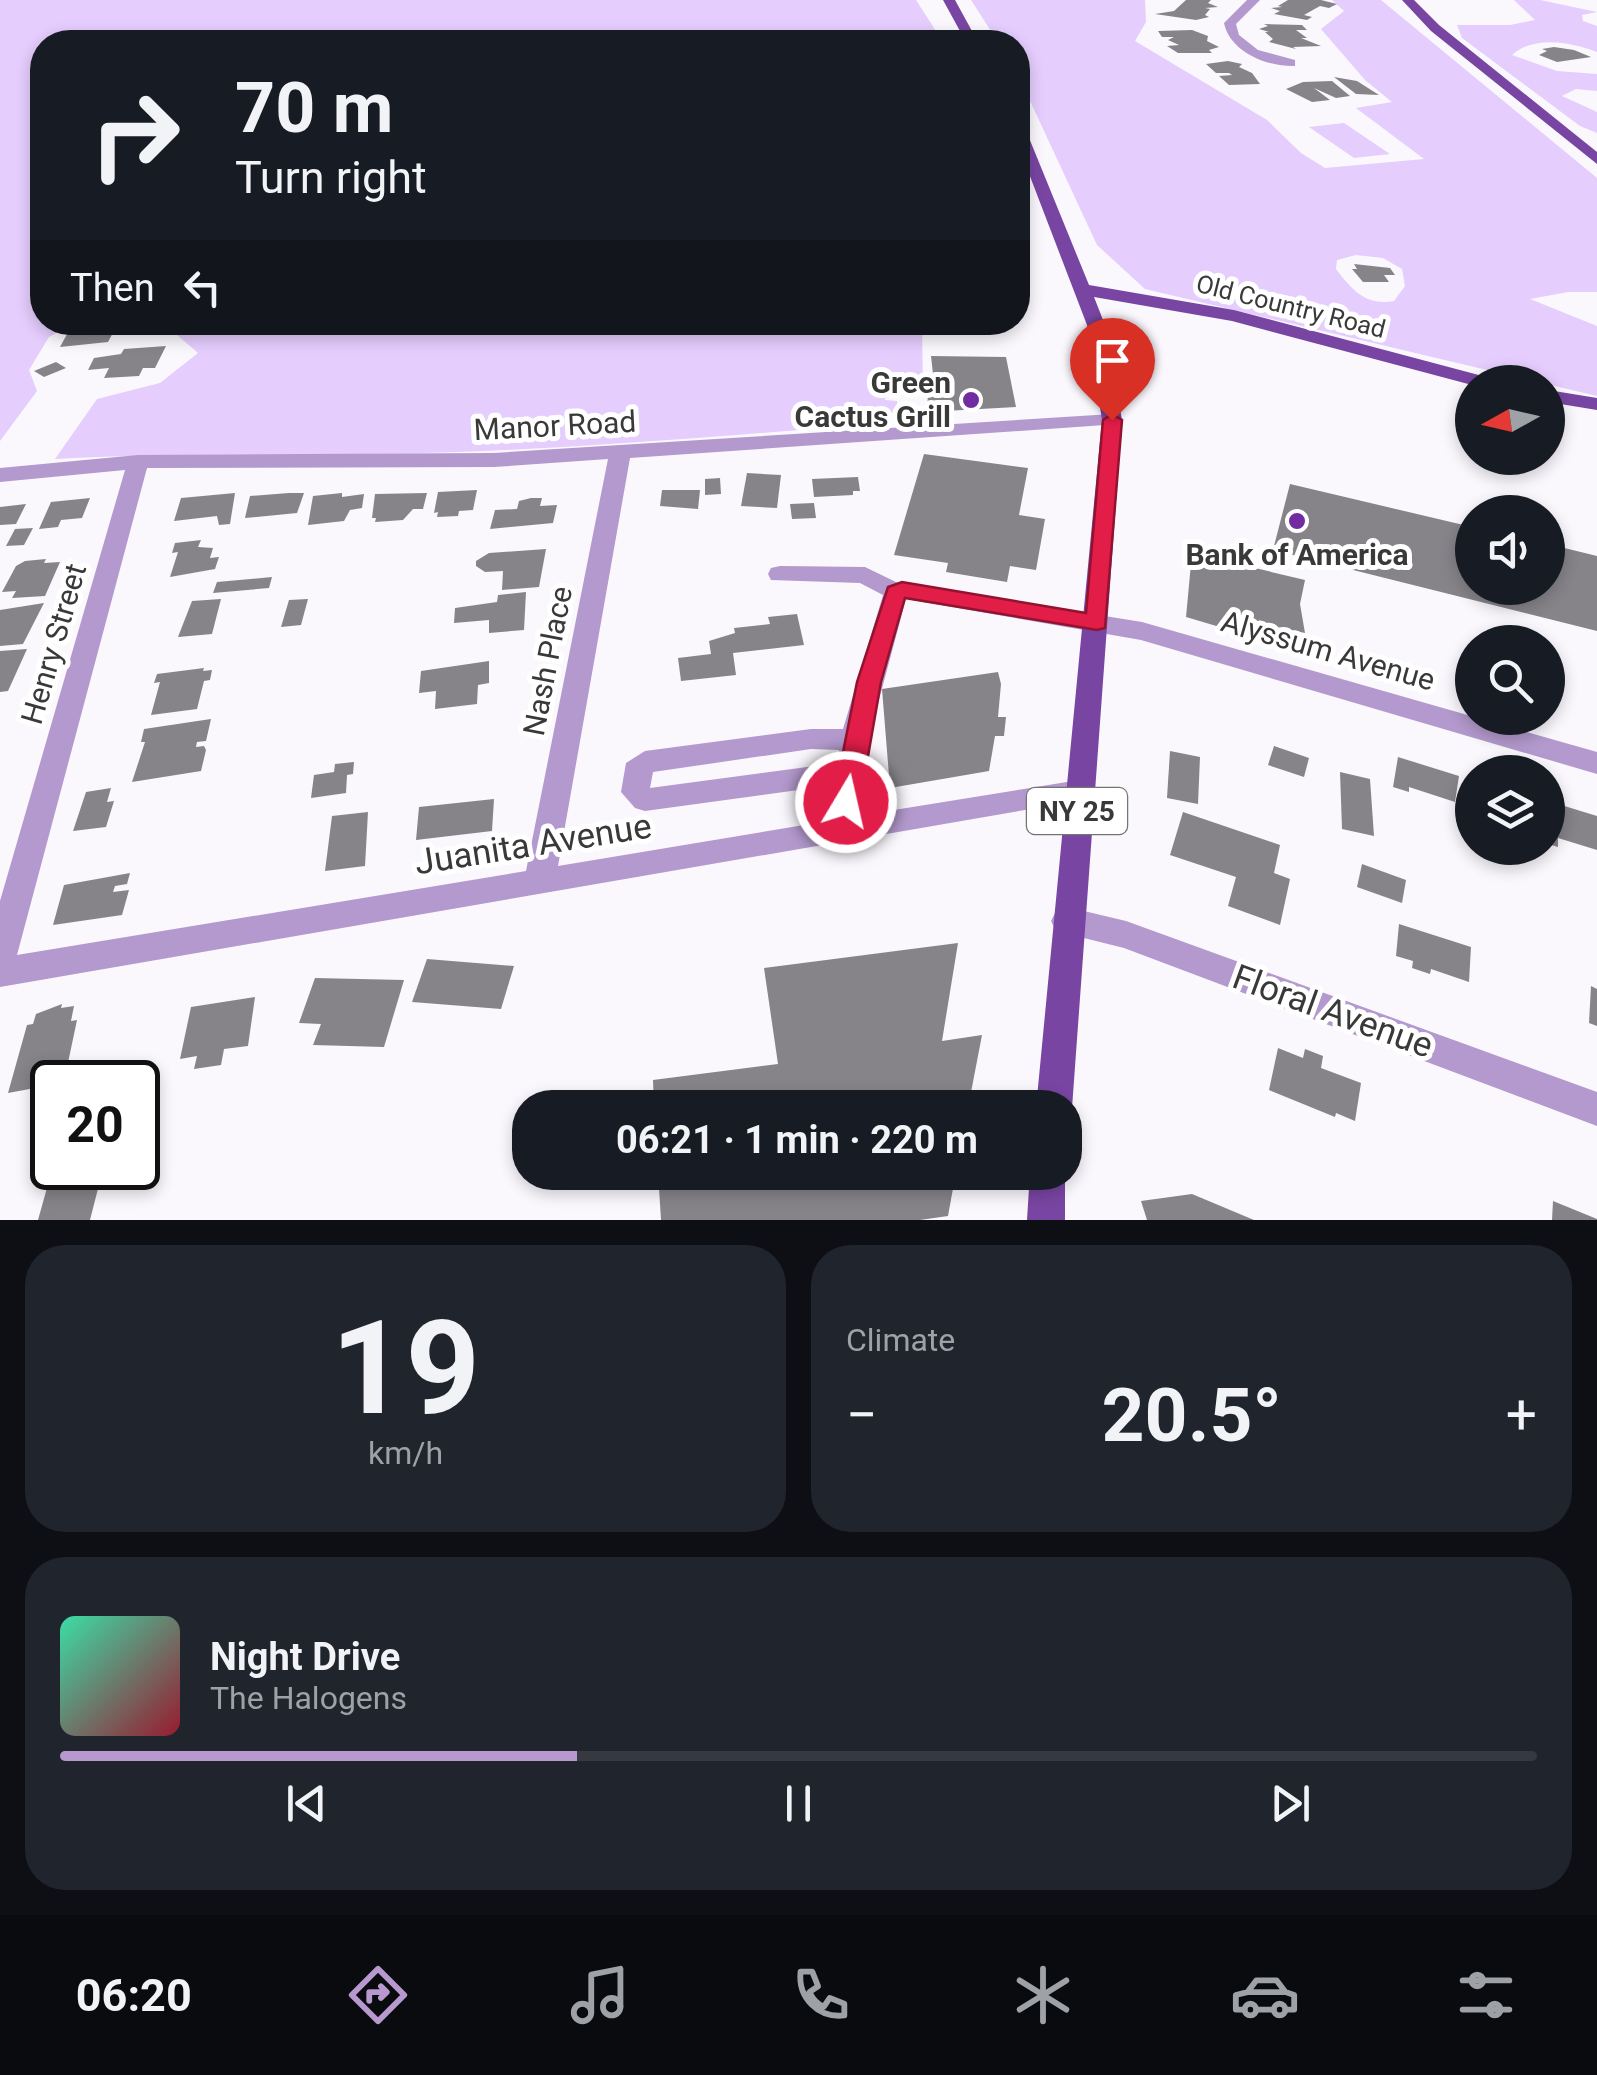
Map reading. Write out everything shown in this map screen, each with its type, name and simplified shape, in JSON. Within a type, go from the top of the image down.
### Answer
[{"type":"main road","points":[[949,0],[965,30]]},
{"type":"main road","points":[[1408,0],[1435,28],[1593,153]]},
{"type":"main road","name":"NY 25","points":[[1030,158],[1096,325],[1112,420],[1097,622],[1066,922],[1055,1090]]},
{"type":"main road","name":"Old Country Road","points":[[1083,290],[1128,294],[1200,310],[1455,375]]},
{"type":"main road","points":[[1565,399],[1597,404]]},
{"type":"main road","points":[[1046,1220],[1048,1190]]},
{"type":"street","points":[[1254,0],[1230,23],[1233,37],[1254,53],[1290,63]]},
{"type":"street","name":"Manor Road","points":[[0,475],[138,462],[389,462],[620,453],[1112,420]]},
{"type":"street","name":"Nash Place","points":[[540,880],[620,453]]},
{"type":"street","name":"Henry Street","points":[[0,958],[138,462]]},
{"type":"street","name":"Alyssum Avenue","points":[[780,574],[865,574],[896,592],[1154,634],[1597,763]]},
{"type":"street","points":[[849,830],[846,794],[850,772],[896,592]]},
{"type":"street","points":[[850,772],[645,800],[636,792],[636,770],[646,762],[811,739],[857,740]]},
{"type":"street","name":"Juanita Avenue","points":[[0,972],[1079,791]]},
{"type":"street","name":"Floral Avenue","points":[[1066,922],[1126,934],[1597,1109]]},
{"type":"shaded area","points":[[0,0],[916,0],[935,30],[30,30],[30,335],[53,335],[29,370],[37,391],[0,441]]},
{"type":"shaded area","points":[[971,0],[1145,0],[1146,22],[1135,41],[1267,120],[1301,153],[1325,168],[1424,159],[1356,108],[1392,102],[1365,80],[1321,29],[1344,11],[1332,0],[1381,0],[1597,178],[1597,292],[1568,292],[1530,299],[1597,326],[1597,396],[1565,388],[1565,365],[1466,365],[1145,289],[1097,245],[1030,101],[1030,30],[990,30]],"holes":[[[1356,255],[1383,258],[1402,269],[1405,286],[1394,301],[1368,299],[1336,269],[1337,260]]]},
{"type":"shaded area","points":[[1514,0],[1540,0],[1597,12],[1582,15],[1583,21],[1597,26],[1597,52],[1564,43],[1542,43],[1512,55],[1557,71],[1597,74],[1597,91],[1576,89],[1562,96],[1597,112],[1597,133],[1580,126],[1462,38],[1457,25],[1510,25],[1535,20]]},
{"type":"shaded area","points":[[1344,123],[1390,154],[1354,158],[1309,127]]},
{"type":"shaded area","points":[[177,335],[922,335],[923,392],[888,387],[885,400],[897,401],[898,412],[888,423],[726,436],[457,452],[55,459],[97,399],[160,383],[198,353]]},
{"type":"building","points":[[1186,0],[1211,0],[1208,3],[1218,7],[1205,8],[1210,9],[1205,15],[1209,17],[1196,20],[1155,14],[1174,11]]},
{"type":"building","points":[[1288,0],[1337,4],[1329,8],[1320,6],[1304,15],[1312,17],[1307,20],[1274,14],[1280,11],[1271,8],[1282,7],[1278,6]]},
{"type":"building","points":[[1264,24],[1302,25],[1307,30],[1296,30],[1307,38],[1301,38],[1321,46],[1293,47],[1296,49],[1269,42],[1273,39],[1265,32],[1269,32],[1259,29],[1268,26]]},
{"type":"building","points":[[1192,30],[1208,36],[1207,41],[1219,47],[1209,50],[1212,53],[1178,53],[1167,46],[1179,45],[1168,40],[1174,37],[1162,37],[1158,31]]},
{"type":"building","points":[[1554,47],[1591,57],[1557,62],[1539,55],[1547,51],[1542,49]]},
{"type":"building","points":[[1206,64],[1242,64],[1239,67],[1252,73],[1260,84],[1229,85],[1219,76],[1232,75],[1216,73]]},
{"type":"building","points":[[1334,77],[1357,81],[1379,95],[1356,94]]},
{"type":"building","points":[[1332,81],[1350,96],[1336,98],[1314,88],[1330,100],[1312,102],[1286,89],[1303,82]]},
{"type":"building","points":[[1354,264],[1390,268],[1395,275],[1384,275],[1389,282],[1363,282],[1352,269],[1357,269]]},
{"type":"building","points":[[67,335],[112,335],[108,342],[60,347]]},
{"type":"building","points":[[166,346],[155,368],[143,368],[139,376],[104,378],[109,368],[88,370],[94,358],[121,354],[124,349]]},
{"type":"building","points":[[931,356],[1006,357],[1016,407],[927,412],[928,392],[935,392]]},
{"type":"building","points":[[56,362],[66,368],[44,377],[34,371]]},
{"type":"building","points":[[924,454],[1028,468],[1019,515],[1045,519],[1036,570],[1010,566],[1007,582],[946,572],[948,563],[894,555]]},
{"type":"building","points":[[747,473],[781,475],[777,508],[741,506]]},
{"type":"building","points":[[858,477],[860,491],[853,491],[853,495],[814,497],[812,479]]},
{"type":"building","points":[[720,478],[721,494],[705,495],[705,479]]},
{"type":"building","points":[[1290,484],[1455,523],[1455,596],[1273,550]]},
{"type":"building","points":[[477,490],[473,510],[459,511],[458,516],[437,517],[438,512],[434,513],[438,492]]},
{"type":"building","points":[[662,490],[700,490],[698,509],[660,506]]},
{"type":"building","points":[[235,493],[230,524],[219,525],[217,516],[174,521],[181,498]]},
{"type":"building","points":[[304,493],[297,513],[245,518],[250,496]]},
{"type":"building","points":[[342,493],[342,497],[364,494],[362,508],[350,510],[344,521],[308,525],[313,496]]},
{"type":"building","points":[[427,493],[423,509],[413,509],[403,520],[375,522],[376,518],[372,518],[375,494]]},
{"type":"building","points":[[90,498],[82,518],[61,520],[58,527],[39,529],[51,502]]},
{"type":"building","points":[[542,498],[540,506],[557,505],[553,523],[490,529],[495,510],[517,509],[519,501]]},
{"type":"building","points":[[814,503],[816,518],[792,519],[790,504]]},
{"type":"building","points":[[26,504],[16,524],[0,525],[0,507]]},
{"type":"building","points":[[33,528],[24,545],[6,546],[15,529]]},
{"type":"building","points":[[201,540],[198,547],[213,548],[210,558],[219,557],[215,569],[170,577],[178,552],[172,553],[175,543]]},
{"type":"building","points":[[1565,548],[1597,556],[1597,631],[1493,605],[1565,605]]},
{"type":"building","points":[[546,549],[539,587],[502,590],[503,571],[485,572],[476,566],[476,561],[489,553]]},
{"type":"building","points":[[1192,553],[1305,580],[1300,604],[1305,633],[1268,625],[1267,641],[1186,617]]},
{"type":"building","points":[[46,559],[44,563],[60,562],[45,596],[12,598],[16,591],[2,592],[16,566]]},
{"type":"building","points":[[272,577],[269,588],[213,593],[217,582]]},
{"type":"building","points":[[526,592],[524,630],[489,633],[489,620],[454,623],[455,608],[497,602],[498,595]]},
{"type":"building","points":[[221,599],[212,634],[178,637],[192,601]]},
{"type":"building","points":[[308,599],[301,625],[281,627],[289,600]]},
{"type":"building","points":[[44,603],[23,644],[0,646],[0,610]]},
{"type":"building","points":[[797,614],[804,645],[733,653],[736,675],[681,681],[678,658],[711,654],[709,641],[735,633],[734,628],[770,624],[768,617]]},
{"type":"building","points":[[27,649],[8,691],[0,692],[0,651]]},
{"type":"building","points":[[489,661],[489,683],[478,685],[477,704],[435,709],[436,691],[419,693],[421,671]]},
{"type":"building","points":[[204,668],[203,671],[212,670],[210,680],[204,681],[197,709],[151,715],[160,682],[154,683],[157,674]]},
{"type":"building","points":[[998,672],[998,717],[1006,717],[1004,736],[995,736],[989,771],[890,788],[882,689]]},
{"type":"building","points":[[211,719],[206,741],[197,742],[196,747],[204,746],[206,750],[201,771],[132,782],[145,742],[141,742],[144,729]]},
{"type":"building","points":[[1274,746],[1309,758],[1304,777],[1268,765]]},
{"type":"building","points":[[1170,751],[1200,757],[1198,804],[1167,798]]},
{"type":"building","points":[[1398,757],[1455,775],[1455,802],[1409,787],[1409,792],[1393,787]]},
{"type":"building","points":[[354,762],[353,774],[347,775],[346,793],[311,798],[314,775],[334,772],[335,764]]},
{"type":"building","points":[[1340,772],[1370,779],[1374,836],[1342,829]]},
{"type":"building","points":[[111,788],[107,802],[114,801],[106,827],[73,831],[86,792]]},
{"type":"building","points":[[494,799],[492,831],[416,840],[419,807]]},
{"type":"building","points":[[1565,806],[1597,816],[1597,850],[1565,840]]},
{"type":"building","points":[[368,812],[365,866],[325,871],[332,816]]},
{"type":"building","points":[[1183,812],[1280,845],[1274,873],[1290,879],[1280,925],[1228,906],[1236,877],[1170,855]]},
{"type":"building","points":[[1362,864],[1406,880],[1402,903],[1357,887]]},
{"type":"building","points":[[130,873],[127,884],[115,886],[113,892],[129,890],[122,915],[53,925],[64,885]]},
{"type":"building","points":[[1399,924],[1471,947],[1469,982],[1431,969],[1430,974],[1412,968],[1413,961],[1396,956]]},
{"type":"building","points":[[958,943],[942,1041],[982,1035],[971,1090],[653,1090],[653,1080],[778,1064],[764,968]]},
{"type":"building","points":[[427,959],[514,966],[501,1009],[412,1002]]},
{"type":"building","points":[[315,978],[404,980],[384,1047],[313,1045],[321,1024],[299,1023]]},
{"type":"building","points":[[1591,986],[1597,989],[1597,1026],[1589,1023]]},
{"type":"building","points":[[255,997],[248,1046],[224,1049],[221,1065],[194,1069],[197,1056],[180,1059],[191,1007]]},
{"type":"building","points":[[62,1004],[61,1008],[74,1006],[71,1021],[77,1020],[69,1060],[30,1060],[30,1089],[8,1093],[27,1025],[33,1024],[36,1014]]},
{"type":"building","points":[[1278,1048],[1303,1058],[1305,1049],[1323,1056],[1321,1068],[1361,1083],[1355,1121],[1336,1113],[1335,1117],[1269,1090]]},
{"type":"building","points":[[46,1190],[98,1190],[90,1220],[38,1220]]},
{"type":"building","points":[[659,1190],[953,1190],[948,1216],[920,1220],[661,1220]]},
{"type":"building","points":[[1192,1194],[1254,1220],[1147,1220],[1141,1201]]},
{"type":"building","points":[[1553,1201],[1597,1219],[1597,1220],[1552,1220]]},
{"type":"place","name":"Green Cactus Grill","points":[[971,400]]},
{"type":"place","name":"Bank of America","points":[[1297,521]]},
{"type":"route","points":[[846,802],[869,682],[896,592],[1097,622],[1112,420]]}]
